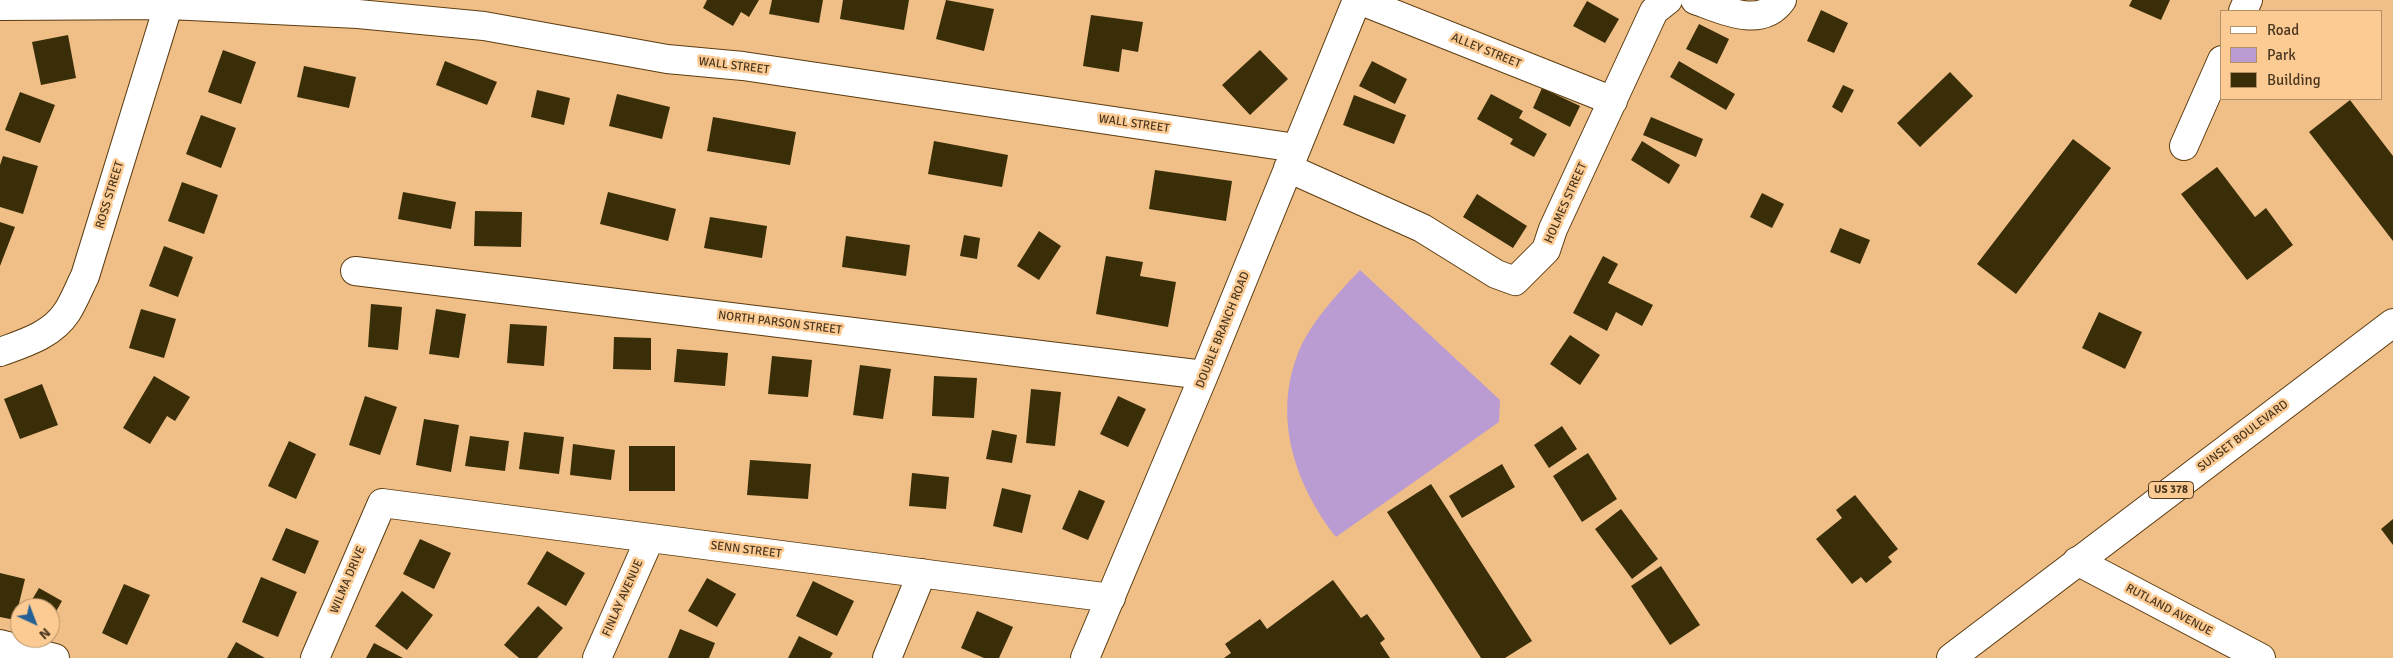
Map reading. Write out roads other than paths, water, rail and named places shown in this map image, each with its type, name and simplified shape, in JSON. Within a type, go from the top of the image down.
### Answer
[{"type":"street","name":"ALLEY STREET","points":[[1358,0],[1613,101]]},
{"type":"street","name":"DOUBLE BRANCH ROAD","points":[[1086,658],[1358,0]]},
{"type":"street","name":"HOLMES STREET","points":[[1292,158],[1422,228],[1496,274],[1515,281],[1546,250],[1553,229],[1654,11],[1668,0]]},
{"type":"street","points":[[1695,0],[1742,17],[1762,14],[1779,4],[1782,0]]},
{"type":"street","name":"WALL STREET","points":[[170,2],[358,14],[484,26],[667,58],[743,66],[1292,158]]},
{"type":"street","points":[[0,6],[170,2]]},
{"type":"street","name":"ROSS STREET","points":[[0,352],[37,338],[54,327],[67,312],[85,276],[170,2]]},
{"type":"street","points":[[2184,146],[2220,65]]},
{"type":"street","name":"NORTH PARSON STREET","points":[[355,271],[1204,375]]},
{"type":"street","name":"SUNSET BOULEVARD","points":[[1951,658],[2393,323]]},
{"type":"street","name":"SENN STREET","points":[[382,503],[1111,598]]},
{"type":"street","name":"WILMA DRIVE","points":[[315,658],[382,503]]},
{"type":"street","name":"FINLAY AVENUE","points":[[597,658],[650,538]]},
{"type":"street","name":"RUTLAND AVENUE","points":[[2077,561],[2261,658]]},
{"type":"street","points":[[887,658],[922,573]]},
{"type":"street","points":[[0,644],[55,658]]}]
